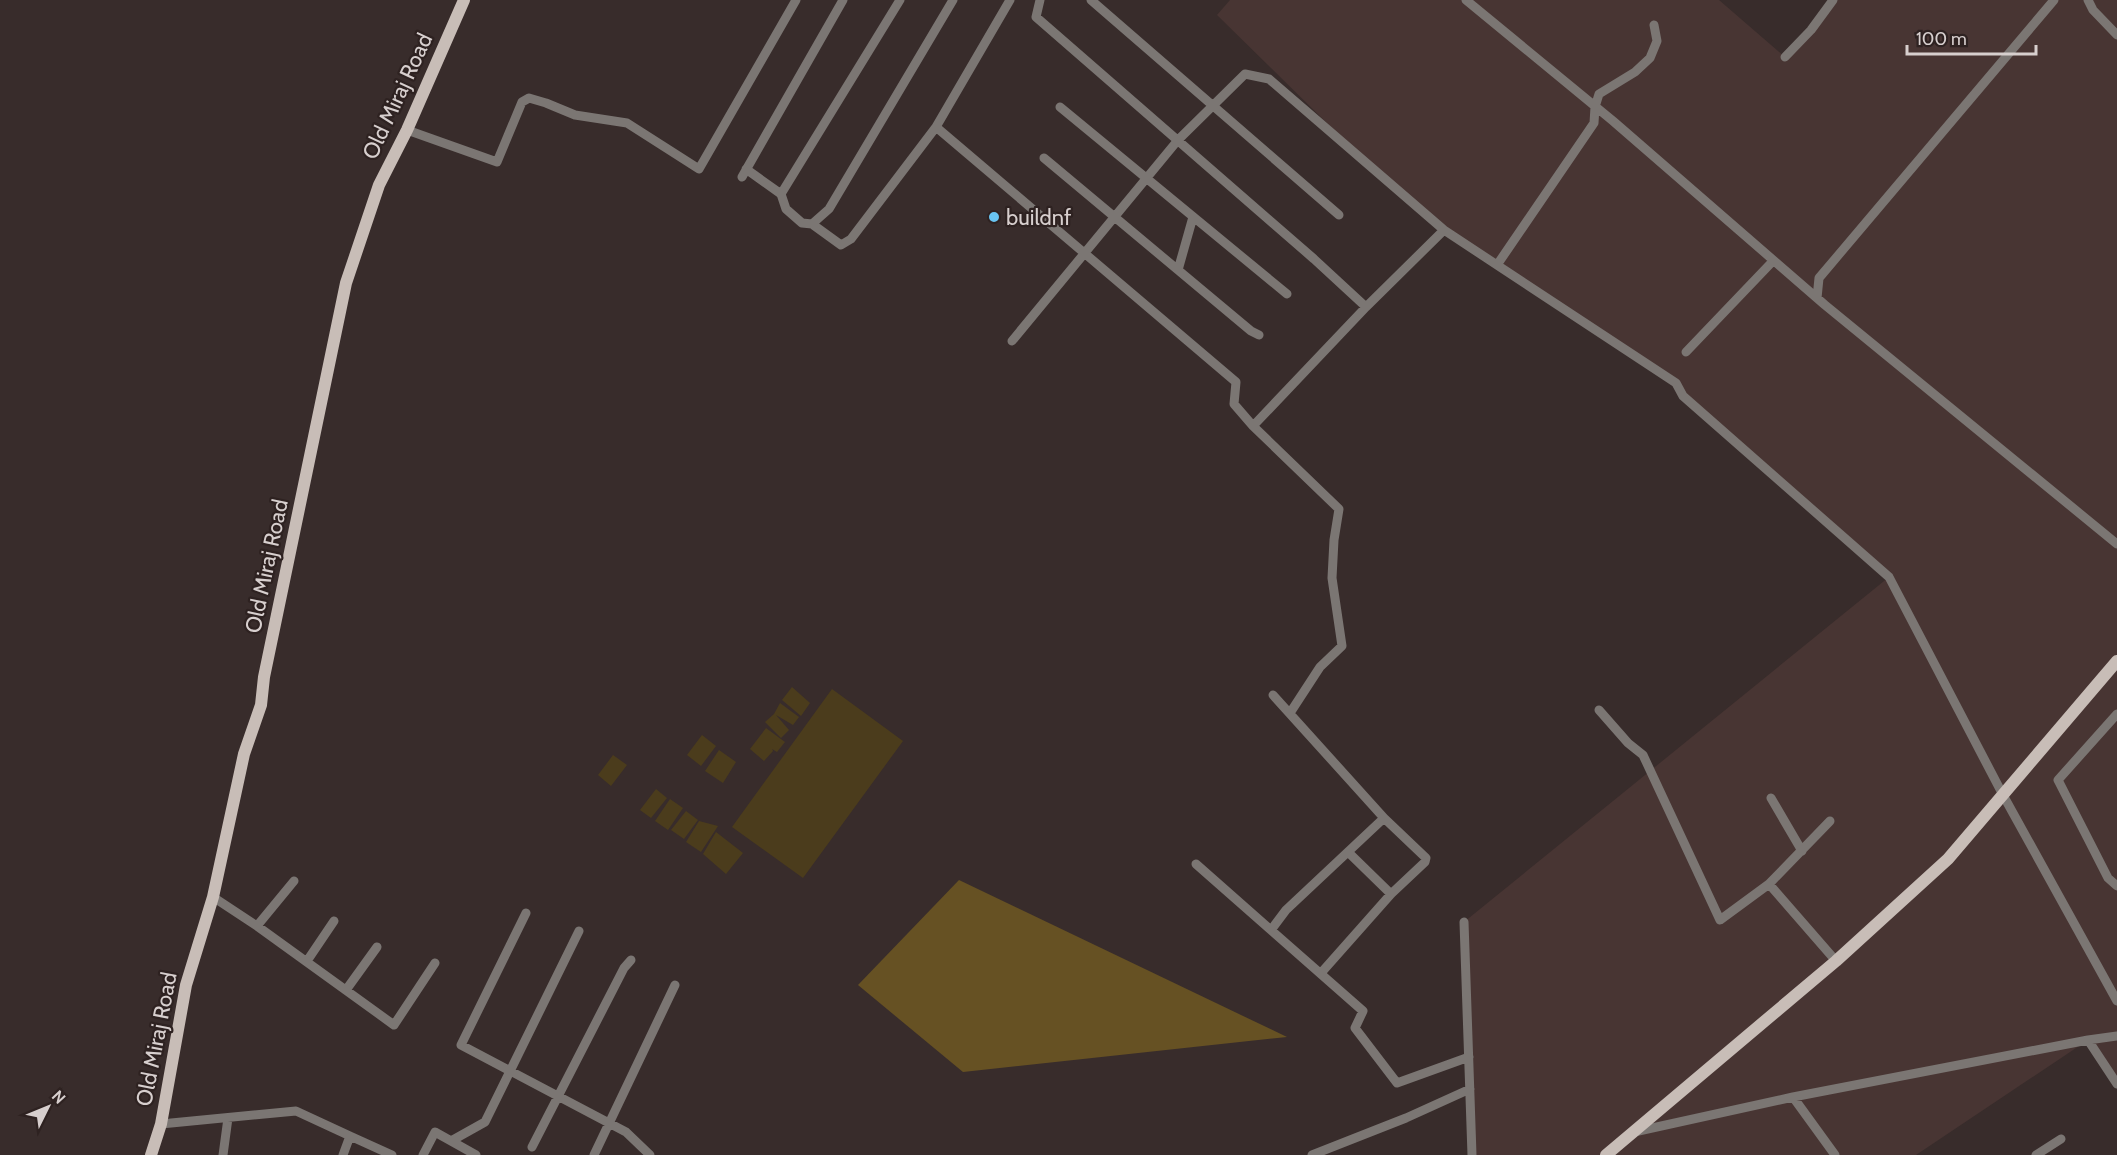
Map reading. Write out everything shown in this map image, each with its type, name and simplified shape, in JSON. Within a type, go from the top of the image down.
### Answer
[{"type":"main road","name":"Old Miraj Road","points":[[151,1155],[161,1124],[186,985],[213,897],[244,754],[261,705],[264,677],[346,283],[379,185],[407,130],[464,0]]},
{"type":"main road","points":[[1606,1155],[1836,961],[1948,859],[2117,662]]},
{"type":"street","points":[[407,130],[497,162],[522,102],[529,98],[575,115],[627,123],[699,169],[796,0]]},
{"type":"street","points":[[843,0],[744,173],[781,194],[786,209],[802,223],[812,224],[841,245],[851,239],[936,127],[1006,2]]},
{"type":"street","points":[[781,194],[900,0]]},
{"type":"street","points":[[812,224],[829,209],[953,0]]},
{"type":"street","points":[[1040,0],[1036,16],[1366,306]]},
{"type":"street","points":[[1091,0],[1339,215]]},
{"type":"street","points":[[1466,0],[1613,121],[1817,298],[2117,544]]},
{"type":"street","points":[[1785,57],[1811,30],[1833,0]]},
{"type":"street","points":[[1817,298],[1820,278],[2054,0]]},
{"type":"street","points":[[2088,0],[2093,10],[2117,35]]},
{"type":"street","points":[[1497,265],[1594,123],[1599,94],[1635,72],[1650,58],[1657,41],[1654,25]]},
{"type":"street","points":[[1012,341],[1178,140],[1245,74],[1269,79],[1443,230],[1676,383],[1683,396],[1889,577],[2003,795],[2117,1001]]},
{"type":"street","points":[[1060,107],[1287,294]]},
{"type":"street","points":[[936,127],[1236,382],[1234,404],[1253,426],[1340,509],[1334,540],[1332,579],[1342,646],[1320,667],[1290,713]]},
{"type":"street","points":[[1044,158],[1259,335]]},
{"type":"street","points":[[1178,270],[1193,217]]},
{"type":"street","points":[[1253,426],[1366,306],[1443,230]]},
{"type":"street","points":[[1686,352],[1773,261]]},
{"type":"street","points":[[1273,695],[1384,818],[1426,858],[1425,862],[1391,894],[1321,973]]},
{"type":"street","points":[[1599,710],[1642,756],[1720,920],[1769,884],[1830,821]]},
{"type":"street","points":[[2117,714],[2058,780],[2108,878],[2117,886]]},
{"type":"street","points":[[1771,798],[1802,850]]},
{"type":"street","points":[[1271,930],[1286,910],[1384,818]]},
{"type":"street","points":[[1349,853],[1391,894]]},
{"type":"street","points":[[1196,864],[1363,1011],[1355,1028],[1397,1083],[1469,1058]]},
{"type":"street","points":[[257,926],[294,881]]},
{"type":"street","points":[[1769,884],[1836,961]]},
{"type":"street","points":[[213,897],[307,961],[394,1025],[435,963]]},
{"type":"street","points":[[526,913],[461,1045],[626,1131],[650,1155]]},
{"type":"street","points":[[307,961],[334,921]]},
{"type":"street","points":[[1464,922],[1472,1155]]},
{"type":"street","points":[[451,1141],[485,1122],[579,931]]},
{"type":"street","points":[[346,990],[377,947]]},
{"type":"street","points":[[532,1147],[624,968],[631,960]]},
{"type":"street","points":[[594,1155],[675,985]]},
{"type":"street","points":[[1633,1132],[1793,1097],[2117,1036]]},
{"type":"street","points":[[2088,1040],[2117,1084]]},
{"type":"street","points":[[1312,1155],[1406,1118],[1470,1089]]},
{"type":"street","points":[[1793,1097],[1835,1155]]},
{"type":"street","points":[[161,1124],[296,1111],[392,1155]]},
{"type":"street","points":[[223,1155],[228,1118]]},
{"type":"street","points":[[423,1155],[435,1131],[476,1155]]},
{"type":"street","points":[[344,1155],[350,1136]]},
{"type":"street","points":[[2036,1155],[2061,1139]]},
{"type":"shaded area","points":[[1230,0],[1719,0],[1785,57],[1833,0],[2117,0],[2117,1084],[2088,1040],[1916,1155],[1472,1155],[1464,922],[1889,577],[1683,396],[1676,383],[1497,265],[1394,189],[1217,15]]},
{"type":"shaded area","points":[[792,687],[810,703],[801,716],[782,700]]},
{"type":"shaded area","points":[[832,689],[903,741],[803,878],[732,827]]},
{"type":"shaded area","points":[[780,703],[799,717],[793,725],[776,715],[789,730],[781,738],[765,722],[774,714]]},
{"type":"shaded area","points":[[766,728],[785,742],[777,752],[772,749],[773,751],[764,761],[750,749]]},
{"type":"shaded area","points":[[702,735],[716,746],[701,766],[687,755]]},
{"type":"shaded area","points":[[719,750],[736,762],[723,783],[705,771]]},
{"type":"shaded area","points":[[613,755],[627,765],[611,786],[598,775]]},
{"type":"shaded area","points":[[656,789],[667,798],[651,818],[640,810]]},
{"type":"shaded area","points":[[670,799],[683,808],[668,830],[655,821]]},
{"type":"shaded area","points":[[686,811],[698,820],[684,839],[671,830]]},
{"type":"shaded area","points":[[699,821],[718,826],[701,852],[686,842]]},
{"type":"shaded area","points":[[716,832],[743,853],[726,874],[703,854]]},
{"type":"shaded area","points":[[959,880],[1287,1037],[963,1072],[858,985]]},
{"type":"place","name":"buildnf","points":[[994,217]]}]
